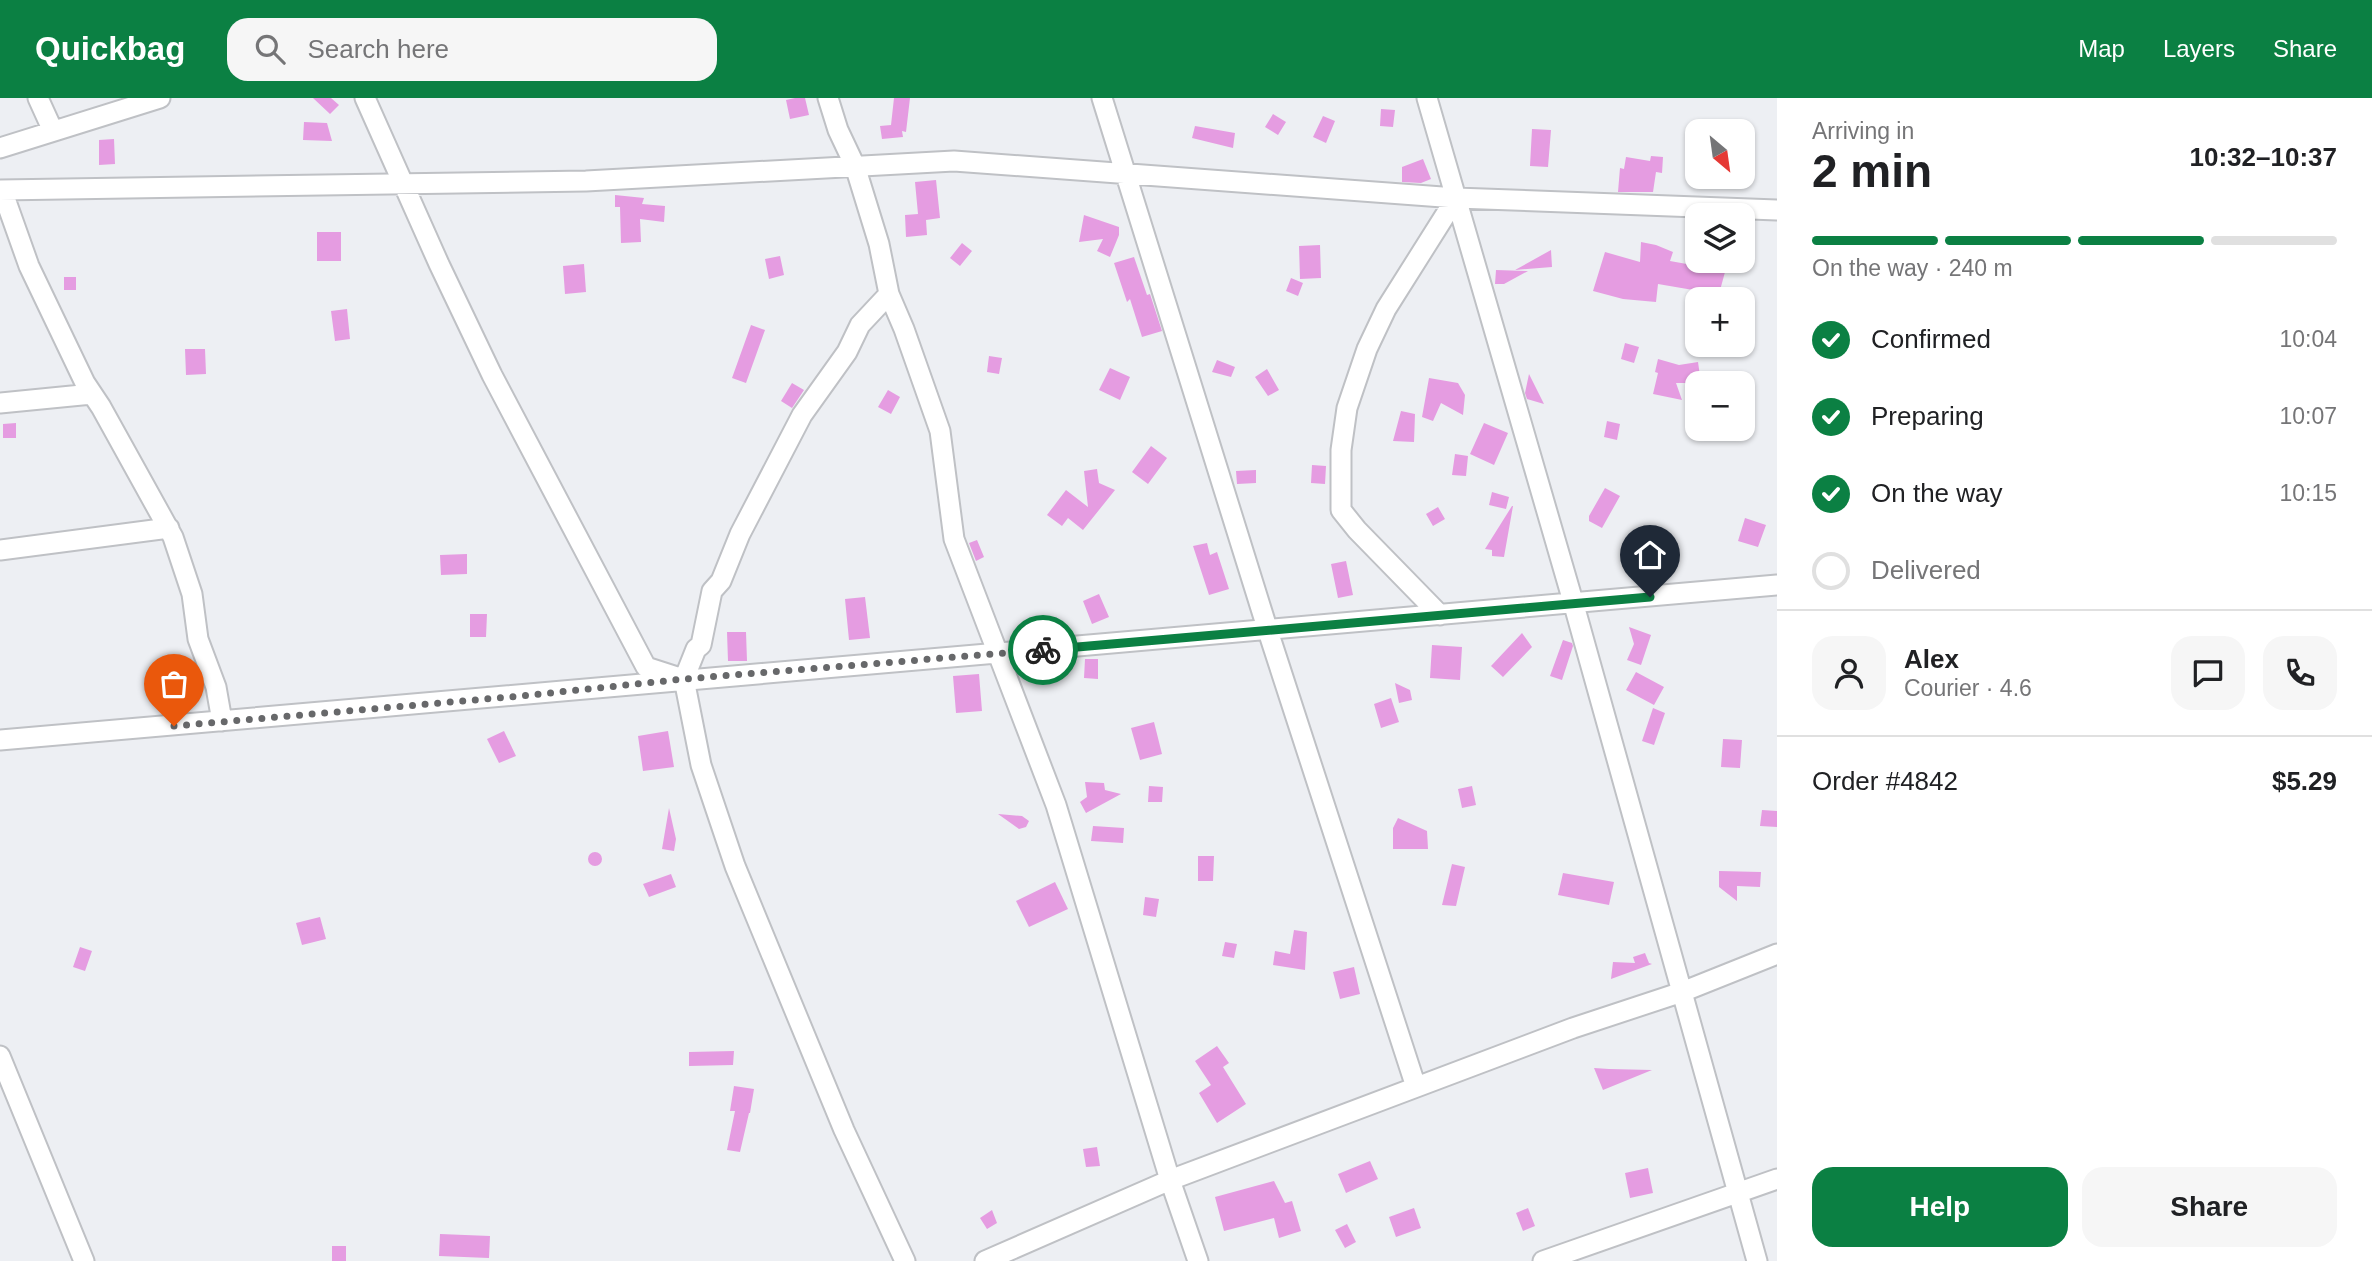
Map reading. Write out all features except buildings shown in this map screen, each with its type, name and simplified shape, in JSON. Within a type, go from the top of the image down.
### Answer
[{"type":"street","points":[[38,98],[53,131]]},
{"type":"street","points":[[0,148],[160,98]]},
{"type":"street","points":[[365,98],[492,375],[646,667],[684,679]]},
{"type":"street","points":[[828,98],[838,130],[855,166],[879,244],[889,295],[904,328],[940,431],[954,539],[1056,805],[1170,1180],[1198,1261]]},
{"type":"street","points":[[1102,98],[1268,631],[1416,1087]]},
{"type":"street","points":[[1427,98],[1758,1261]]},
{"type":"street","points":[[222,721],[216,687],[198,639],[192,594],[169,528],[85,383],[38,288],[1,190],[586,181],[954,161],[1456,198],[1777,210]]},
{"type":"street","points":[[1440,615],[1341,510],[1341,450],[1348,408],[1367,349],[1386,309],[1456,198]]},
{"type":"street","points":[[889,295],[860,326],[847,352],[802,415],[740,534],[721,581],[712,591],[701,645],[696,649],[684,679],[701,765],[735,866],[844,1130],[905,1261]]},
{"type":"street","points":[[0,403],[92,394]]},
{"type":"street","points":[[0,550],[169,528]]},
{"type":"street","points":[[0,740],[1777,586]]},
{"type":"street","points":[[985,1261],[1170,1180],[1573,1028],[1682,992],[1777,954]]},
{"type":"street","points":[[0,1056],[84,1261]]},
{"type":"street","points":[[1543,1261],[1777,1180]]},
{"type":"way so far","points":[[174,726],[684,679],[1043,650]]},
{"type":"route","points":[[1043,650],[1650,597]]}]
